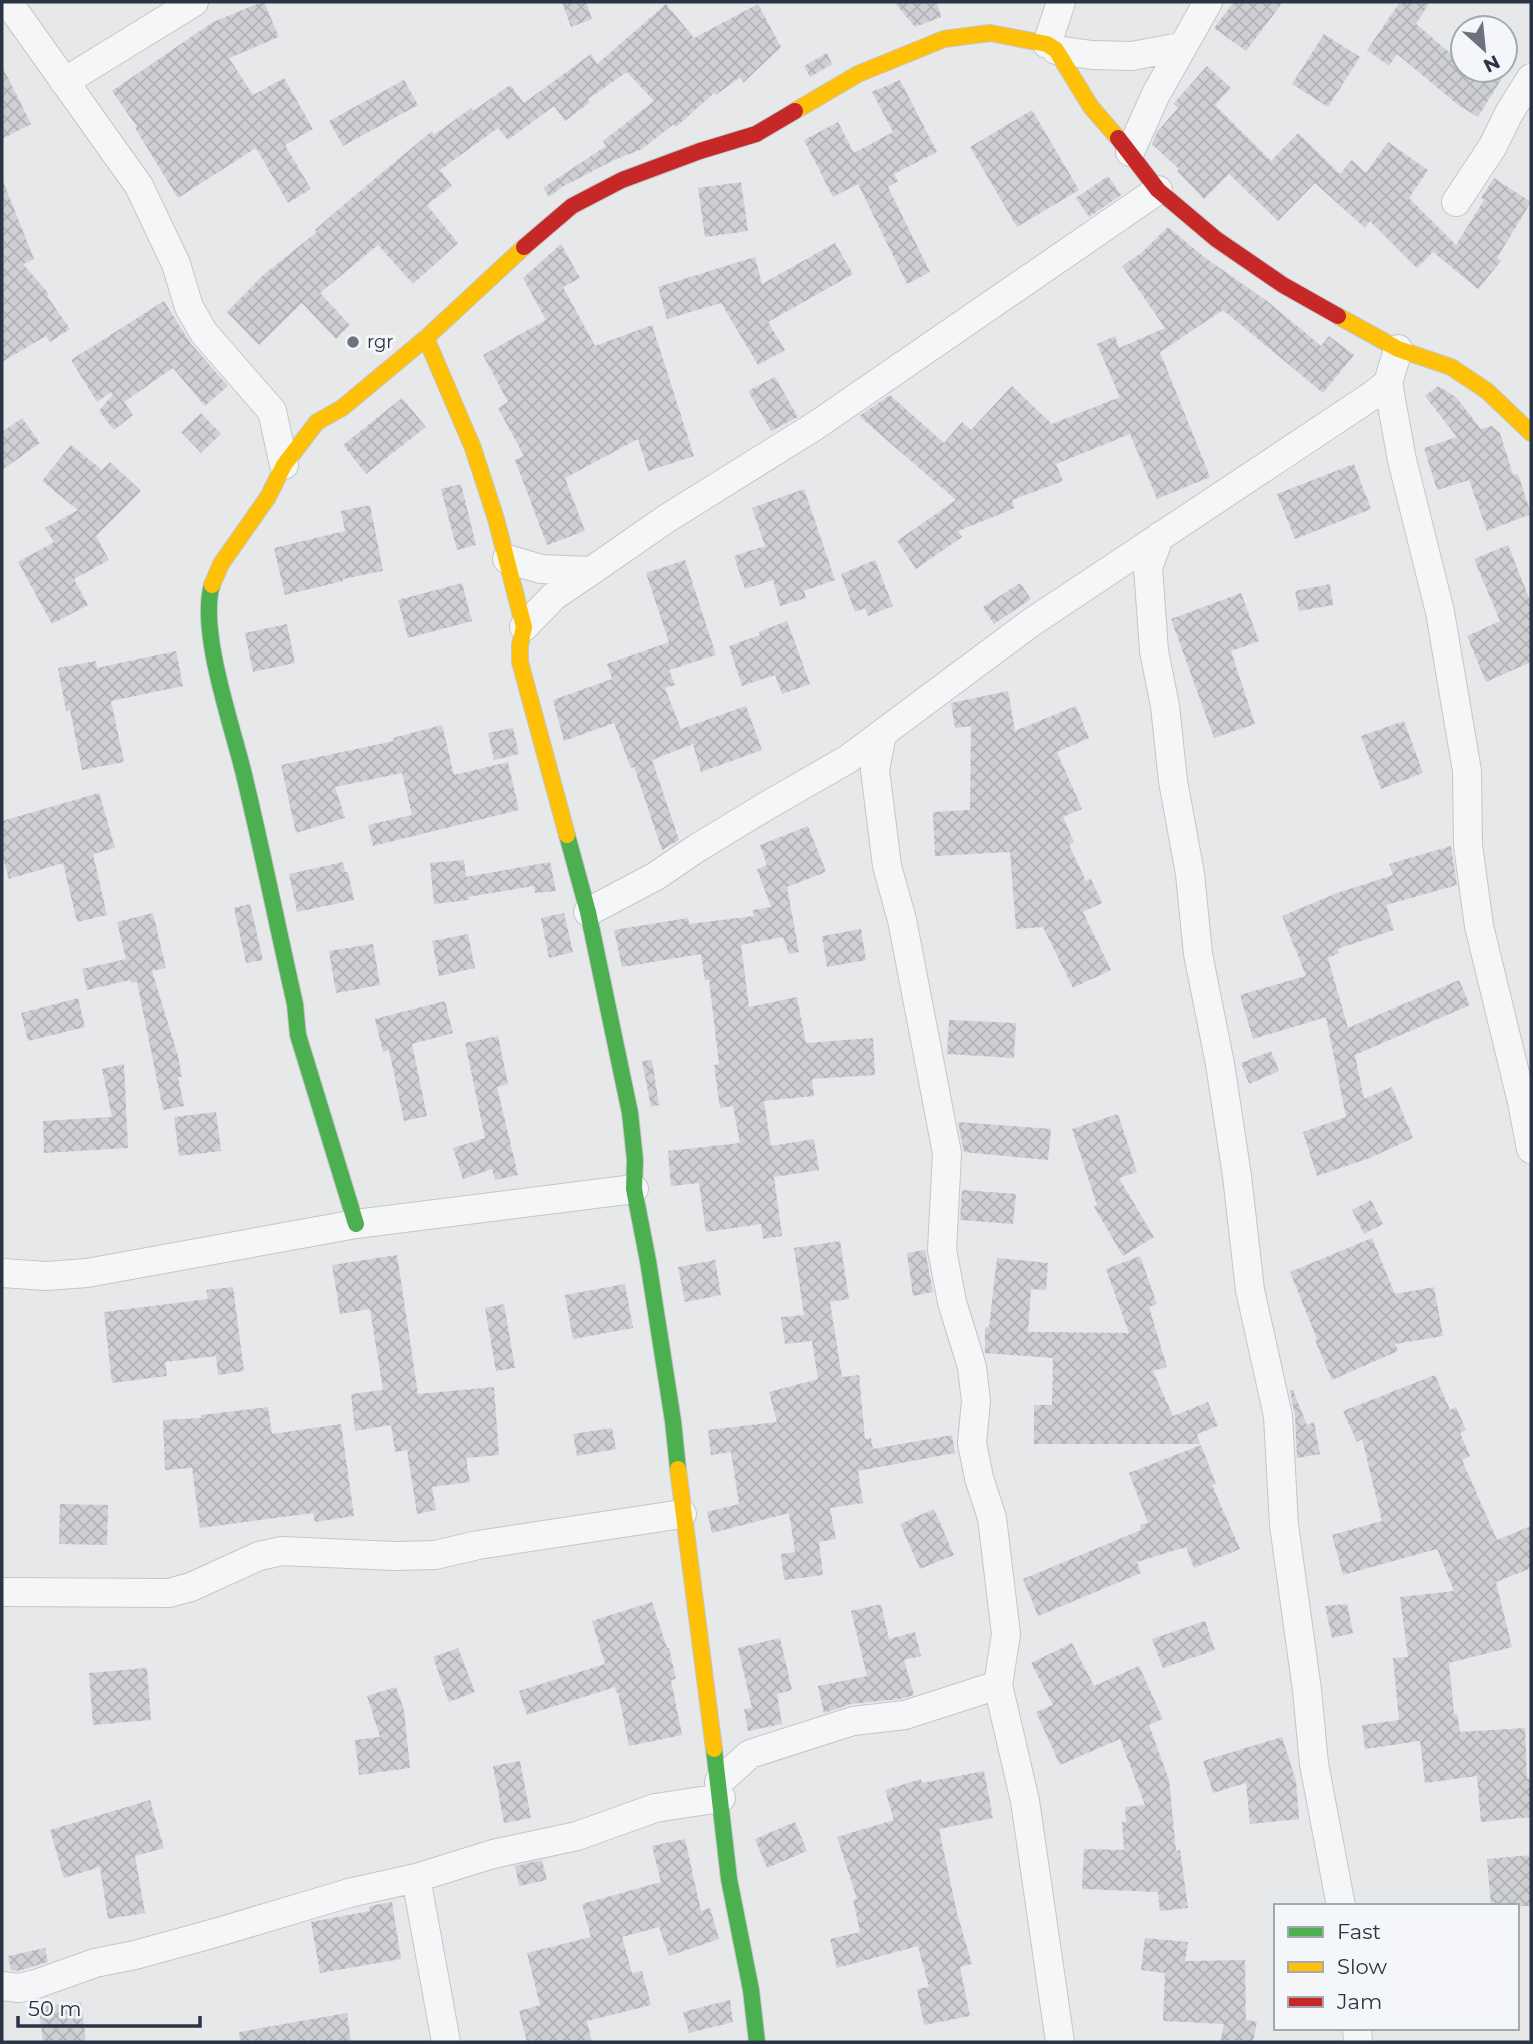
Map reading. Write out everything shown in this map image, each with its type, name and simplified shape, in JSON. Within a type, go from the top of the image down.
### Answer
[{"type":"street","points":[[8,2],[139,186],[176,264],[189,307],[204,333],[272,411],[284,465]]},
{"type":"street","points":[[64,82],[194,2]]},
{"type":"street","points":[[1061,2],[1051,47],[1091,107],[1158,190],[1216,239],[1283,285],[1398,349],[1451,367],[1488,391],[1531,433]]},
{"type":"street","points":[[1130,152],[1180,47],[1208,2]]},
{"type":"street","points":[[356,1224],[298,1035],[295,1004],[245,778],[216,666],[209,615],[211,589],[221,564],[268,497],[284,465],[317,422],[342,408],[426,338],[572,206],[622,180],[700,151],[756,134],[858,74],[944,39],[990,33],[1092,55],[1132,56],[1180,47]]},
{"type":"street","points":[[1456,202],[1493,146],[1508,114],[1531,78]]},
{"type":"street","points":[[524,626],[554,596],[591,570],[666,519],[815,426],[1158,190]]},
{"type":"street","points":[[426,338],[473,448],[507,559],[524,626],[520,662],[588,912],[630,1113],[635,1160],[634,1189],[673,1421],[682,1514],[714,1743],[729,1879],[751,1990],[757,2042]]},
{"type":"street","points":[[1398,349],[1388,383],[1402,460],[1440,612],[1467,771],[1468,845],[1479,926],[1520,1039],[1531,1149]]},
{"type":"street","points":[[588,912],[656,876],[697,848],[848,759],[1029,624],[1388,383]]},
{"type":"street","points":[[272,411],[317,422]]},
{"type":"street","points":[[1160,536],[1148,567],[1154,651],[1165,706],[1173,781],[1191,874],[1198,954],[1220,1064],[1237,1176],[1250,1290],[1278,1416],[1284,1525],[1307,1690],[1314,1764],[1341,1904]]},
{"type":"street","points":[[507,559],[541,569],[591,570]]},
{"type":"street","points":[[882,734],[875,770],[887,866],[913,975],[947,1153],[942,1250],[952,1302],[972,1367],[976,1401],[972,1443],[995,1537],[1006,1634],[998,1685],[1026,1801],[1060,2042]]},
{"type":"street","points":[[848,759],[875,770]]},
{"type":"street","points":[[2,1273],[46,1276],[87,1273],[356,1224],[634,1189]]},
{"type":"street","points":[[2,1592],[169,1593],[191,1587],[259,1556],[282,1551],[435,1555],[478,1545],[682,1514]]},
{"type":"street","points":[[2,1986],[19,1988],[36,1984],[95,1963],[135,1955],[349,1893],[416,1878],[493,1854],[577,1836],[655,1808],[720,1790],[750,1754],[853,1721],[905,1715],[998,1685]]},
{"type":"street","points":[[714,1743],[750,1754]]},
{"type":"street","points":[[416,1878],[446,2042]]},
{"type":"building","points":[[262,2],[279,37],[229,58],[253,95],[284,78],[313,129],[285,145],[311,189],[288,203],[256,148],[178,198],[135,128],[137,127],[112,91],[213,22]]},
{"type":"building","points":[[562,2],[586,2],[592,19],[571,27]]},
{"type":"building","points":[[894,2],[937,2],[941,17],[915,27]]},
{"type":"building","points":[[1234,2],[1283,2],[1246,51],[1214,28]]},
{"type":"building","points":[[1400,2],[1430,2],[1416,24],[1449,52],[1449,84],[1498,84],[1478,117],[1458,105],[1397,54],[1389,66],[1367,50]]},
{"type":"building","points":[[666,4],[694,38],[758,4],[781,47],[743,83],[740,77],[716,95],[714,93],[676,127],[674,124],[642,149],[612,161],[562,187],[549,197],[543,188],[606,146],[603,141],[654,101],[627,72],[588,99],[590,102],[565,121],[554,106],[508,140],[498,128],[440,170],[452,186],[427,205],[458,243],[413,284],[378,245],[320,293],[350,325],[336,339],[302,303],[259,345],[227,312],[262,276],[317,232],[315,230],[341,207],[432,131],[434,135],[471,108],[473,111],[510,85],[524,103],[591,54],[597,64]]},
{"type":"building","points":[[1324,34],[1360,57],[1328,107],[1292,84]]},
{"type":"building","points":[[827,53],[832,64],[810,77],[804,66]]},
{"type":"building","points":[[2,66],[31,124],[2,139]]},
{"type":"building","points":[[1207,66],[1231,88],[1215,105],[1271,161],[1298,133],[1340,174],[1352,160],[1366,173],[1388,142],[1428,170],[1409,198],[1456,245],[1484,200],[1481,198],[1494,178],[1531,202],[1497,258],[1501,261],[1478,289],[1433,252],[1417,268],[1370,221],[1365,228],[1315,183],[1278,221],[1229,174],[1204,199],[1177,171],[1179,169],[1152,144],[1157,132],[1178,108],[1173,104]]},
{"type":"building","points":[[404,80],[418,105],[343,146],[329,121]]},
{"type":"building","points":[[900,80],[937,152],[894,174],[898,181],[888,187],[930,272],[907,284],[858,184],[833,197],[804,140],[838,122],[854,153],[893,132],[872,92]]},
{"type":"building","points":[[1032,110],[1079,190],[1017,227],[970,147]]},
{"type":"building","points":[[1108,176],[1121,195],[1089,217],[1076,198]]},
{"type":"building","points":[[3,181],[34,259],[23,264],[49,294],[47,296],[70,329],[50,342],[46,336],[2,362]]},
{"type":"building","points":[[741,182],[748,231],[705,237],[698,188]]},
{"type":"building","points":[[1168,227],[1204,257],[1267,301],[1321,346],[1329,336],[1354,355],[1323,393],[1223,310],[1160,352],[1210,477],[1157,499],[1130,434],[1056,464],[1063,481],[1012,500],[1015,508],[958,531],[962,537],[916,569],[897,541],[956,500],[859,416],[890,395],[944,443],[962,422],[971,430],[1012,386],[1052,424],[1120,397],[1097,344],[1115,336],[1119,348],[1165,328],[1122,266],[1141,253]]},
{"type":"building","points":[[835,243],[853,274],[768,322],[785,350],[758,365],[721,303],[667,319],[658,287],[755,257],[762,284]]},
{"type":"building","points":[[561,244],[580,278],[563,287],[595,346],[652,325],[694,456],[648,471],[638,439],[565,478],[585,531],[547,545],[515,460],[524,456],[498,408],[508,402],[483,355],[546,320],[523,278]]},
{"type":"building","points":[[164,301],[191,344],[228,386],[205,406],[173,368],[124,402],[133,415],[114,430],[99,411],[113,394],[111,392],[97,402],[71,360]]},
{"type":"building","points":[[775,377],[798,417],[771,431],[748,391]]},
{"type":"building","points":[[1438,386],[1456,397],[1481,429],[1492,426],[1500,433],[1513,475],[1518,474],[1531,514],[1487,531],[1469,480],[1437,490],[1424,448],[1457,437],[1425,396]]},
{"type":"building","points":[[402,398],[426,427],[366,474],[343,445]]},
{"type":"building","points":[[201,413],[221,434],[201,453],[181,432]]},
{"type":"building","points":[[22,418],[40,443],[2,470],[2,432]]},
{"type":"building","points":[[71,445],[102,470],[110,462],[141,491],[96,536],[109,560],[74,579],[88,605],[52,624],[18,562],[54,542],[45,528],[78,510],[42,481]]},
{"type":"building","points":[[1354,464],[1371,509],[1295,539],[1277,494]]},
{"type":"building","points":[[461,484],[476,545],[457,550],[441,489]]},
{"type":"building","points":[[804,489],[835,580],[804,591],[806,598],[780,606],[773,580],[745,589],[734,556],[765,546],[752,508]]},
{"type":"building","points":[[370,505],[383,571],[285,595],[274,548],[345,531],[341,511]]},
{"type":"building","points":[[1508,545],[1531,603],[1531,662],[1486,682],[1467,636],[1500,621],[1474,559]]},
{"type":"building","points":[[685,560],[716,655],[669,670],[675,685],[665,688],[681,729],[746,706],[762,750],[701,772],[693,744],[652,760],[679,840],[662,850],[634,767],[631,768],[614,723],[564,741],[553,700],[612,679],[607,664],[669,642],[646,573]]},
{"type":"building","points":[[875,560],[893,606],[868,616],[865,608],[855,612],[841,574]]},
{"type":"building","points":[[462,583],[472,621],[408,638],[398,600]]},
{"type":"building","points":[[1020,583],[1031,599],[994,624],[983,607]]},
{"type":"building","points":[[1330,584],[1333,605],[1299,611],[1295,591]]},
{"type":"building","points":[[1241,593],[1259,641],[1231,651],[1255,724],[1214,738],[1171,619]]},
{"type":"building","points":[[787,621],[810,684],[782,694],[775,675],[742,686],[729,646],[760,635],[759,632]]},
{"type":"building","points":[[287,624],[295,663],[253,672],[245,633]]},
{"type":"building","points":[[176,651],[183,686],[111,701],[124,762],[82,770],[58,668],[96,661],[97,668]]},
{"type":"building","points":[[1008,691],[1015,731],[1076,706],[1089,738],[1057,752],[1082,809],[1063,817],[1074,842],[1069,845],[1086,881],[1091,879],[1102,903],[1083,912],[1111,970],[1073,988],[1043,927],[1016,929],[1010,852],[935,856],[933,812],[970,810],[971,726],[955,728],[951,703]]},
{"type":"building","points":[[1404,721],[1423,773],[1381,789],[1361,736]]},
{"type":"building","points":[[442,725],[454,775],[508,762],[519,810],[373,846],[368,825],[412,815],[402,773],[335,787],[345,818],[296,833],[281,765],[394,741],[393,738]]},
{"type":"building","points":[[513,728],[519,754],[494,760],[488,733]]},
{"type":"building","points":[[99,793],[115,848],[93,854],[107,915],[77,922],[63,863],[9,879],[2,855],[2,821]]},
{"type":"building","points":[[808,826],[826,872],[787,887],[799,952],[789,954],[783,937],[741,945],[749,1007],[797,997],[806,1043],[873,1038],[875,1075],[812,1079],[814,1096],[764,1101],[771,1146],[814,1139],[819,1170],[774,1177],[782,1236],[763,1239],[761,1224],[706,1232],[699,1183],[671,1186],[668,1151],[740,1143],[733,1106],[720,1108],[714,1065],[719,1064],[709,980],[705,980],[701,954],[622,967],[614,930],[688,918],[689,924],[754,916],[753,910],[771,907],[757,869],[767,865],[760,845]]},
{"type":"building","points":[[1451,846],[1457,885],[1386,905],[1394,930],[1337,949],[1339,953],[1328,958],[1348,1028],[1459,980],[1470,1005],[1355,1055],[1364,1099],[1392,1087],[1413,1138],[1370,1158],[1317,1176],[1303,1132],[1346,1117],[1326,1017],[1253,1039],[1240,995],[1306,976],[1282,916],[1337,893],[1393,875],[1389,864]]},
{"type":"building","points":[[464,860],[466,877],[550,862],[556,891],[535,893],[534,886],[468,897],[469,900],[434,904],[430,863]]},
{"type":"building","points":[[343,862],[354,900],[297,912],[289,874]]},
{"type":"building","points":[[250,904],[263,960],[246,963],[234,908]]},
{"type":"building","points":[[153,913],[166,968],[152,971],[178,1056],[182,1077],[178,1077],[184,1106],[163,1110],[137,982],[131,983],[130,980],[87,990],[82,969],[126,959],[117,922]]},
{"type":"building","points":[[564,913],[573,952],[549,958],[541,918]]},
{"type":"building","points":[[861,929],[866,960],[827,967],[822,936]]},
{"type":"building","points":[[468,934],[475,968],[439,976],[432,941]]},
{"type":"building","points":[[373,944],[380,985],[336,993],[329,951]]},
{"type":"building","points":[[78,998],[85,1027],[28,1041],[21,1013]]},
{"type":"building","points":[[445,1001],[453,1033],[412,1044],[427,1116],[404,1121],[389,1050],[383,1052],[375,1019]]},
{"type":"building","points":[[949,1020],[1016,1023],[1014,1058],[947,1054]]},
{"type":"building","points":[[498,1036],[508,1084],[497,1087],[518,1175],[495,1180],[492,1169],[463,1179],[453,1148],[485,1138],[465,1043]]},
{"type":"building","points":[[1271,1051],[1279,1071],[1249,1084],[1241,1063]]},
{"type":"building","points":[[652,1060],[659,1105],[651,1107],[642,1061]]},
{"type":"building","points":[[124,1064],[128,1148],[44,1153],[43,1121],[112,1117],[102,1069]]},
{"type":"building","points":[[216,1112],[221,1151],[179,1156],[174,1117]]},
{"type":"building","points":[[1118,1114],[1137,1172],[1119,1178],[1154,1237],[1123,1256],[1094,1207],[1097,1205],[1072,1129]]},
{"type":"building","points":[[958,1122],[1051,1129],[1048,1160],[964,1152]]},
{"type":"building","points":[[962,1190],[1016,1194],[1013,1224],[960,1220]]},
{"type":"building","points":[[1371,1200],[1383,1224],[1364,1234],[1352,1210]]},
{"type":"building","points":[[1372,1238],[1395,1294],[1434,1287],[1443,1336],[1395,1344],[1398,1351],[1332,1380],[1290,1272]]},
{"type":"building","points":[[840,1241],[849,1299],[830,1302],[842,1377],[859,1375],[865,1439],[871,1438],[873,1449],[952,1435],[955,1453],[858,1471],[863,1503],[830,1508],[836,1539],[819,1542],[823,1575],[784,1580],[781,1554],[795,1552],[789,1513],[712,1533],[707,1512],[739,1504],[731,1452],[711,1455],[708,1430],[777,1422],[769,1392],[818,1379],[812,1341],[785,1344],[781,1317],[804,1315],[794,1248]]},
{"type":"building","points":[[925,1250],[933,1292],[913,1296],[907,1253]]},
{"type":"building","points":[[397,1255],[418,1394],[494,1387],[499,1455],[466,1458],[470,1482],[432,1487],[436,1510],[417,1514],[407,1450],[395,1452],[391,1425],[355,1431],[351,1394],[383,1390],[370,1309],[340,1314],[332,1265]]},
{"type":"building","points":[[1140,1256],[1157,1304],[1149,1307],[1167,1367],[1153,1371],[1173,1416],[1208,1402],[1218,1426],[1197,1434],[1200,1444],[1034,1444],[1034,1405],[1052,1405],[1053,1358],[985,1353],[985,1327],[989,1327],[997,1258],[1048,1263],[1046,1290],[1031,1289],[1028,1332],[1129,1333],[1106,1269]]},
{"type":"building","points":[[715,1260],[721,1295],[685,1302],[678,1267]]},
{"type":"building","points":[[625,1284],[633,1328],[573,1339],[565,1295]]},
{"type":"building","points":[[233,1287],[244,1371],[218,1375],[216,1356],[165,1362],[167,1376],[112,1383],[104,1312],[208,1299],[206,1290]]},
{"type":"building","points":[[504,1304],[515,1368],[496,1371],[485,1308]]},
{"type":"building","points":[[1435,1375],[1450,1410],[1456,1407],[1466,1430],[1460,1433],[1470,1456],[1462,1460],[1497,1540],[1531,1526],[1531,1568],[1496,1582],[1512,1647],[1449,1663],[1454,1714],[1457,1714],[1460,1732],[1525,1728],[1527,1779],[1531,1778],[1531,1817],[1481,1822],[1477,1776],[1425,1783],[1420,1741],[1365,1749],[1362,1725],[1399,1720],[1393,1658],[1408,1657],[1400,1597],[1454,1591],[1437,1549],[1343,1575],[1332,1535],[1382,1521],[1362,1439],[1357,1442],[1343,1411]]},
{"type":"building","points":[[1293,1390],[1307,1425],[1314,1422],[1320,1454],[1297,1458],[1295,1415],[1290,1391]]},
{"type":"building","points":[[268,1407],[272,1434],[341,1424],[354,1516],[315,1522],[313,1513],[200,1528],[192,1468],[165,1470],[163,1420],[201,1418],[201,1415]]},
{"type":"building","points":[[612,1428],[616,1449],[577,1456],[573,1434]]},
{"type":"building","points":[[1201,1445],[1216,1484],[1212,1485],[1240,1549],[1194,1568],[1186,1547],[1137,1562],[1141,1573],[1038,1616],[1023,1579],[1141,1530],[1140,1525],[1148,1523],[1129,1473]]},
{"type":"building","points":[[60,1504],[108,1505],[107,1545],[59,1544]]},
{"type":"building","points":[[934,1509],[954,1555],[920,1569],[900,1524]]},
{"type":"building","points":[[652,1602],[669,1648],[676,1679],[671,1680],[682,1735],[629,1746],[615,1687],[527,1715],[519,1691],[605,1664],[592,1621]]},
{"type":"building","points":[[881,1604],[889,1639],[915,1632],[921,1656],[904,1660],[914,1695],[851,1704],[824,1713],[818,1686],[867,1676],[851,1611]]},
{"type":"building","points":[[1347,1604],[1353,1633],[1332,1638],[1325,1606]]},
{"type":"building","points":[[1205,1621],[1215,1650],[1163,1668],[1152,1639]]},
{"type":"building","points":[[780,1638],[792,1690],[777,1694],[782,1724],[748,1731],[744,1709],[752,1708],[738,1648]]},
{"type":"building","points":[[1072,1643],[1094,1686],[1139,1666],[1163,1719],[1149,1725],[1169,1780],[1176,1851],[1180,1850],[1188,1908],[1160,1911],[1158,1892],[1082,1889],[1084,1849],[1124,1850],[1122,1822],[1126,1822],[1125,1807],[1145,1805],[1120,1739],[1060,1765],[1036,1712],[1053,1705],[1031,1663]]},
{"type":"building","points":[[458,1648],[475,1692],[449,1702],[433,1657]]},
{"type":"building","points":[[147,1668],[151,1720],[93,1725],[89,1673]]},
{"type":"building","points":[[396,1687],[404,1710],[410,1768],[359,1775],[355,1740],[380,1737],[367,1696]]},
{"type":"building","points":[[1282,1737],[1296,1781],[1299,1819],[1250,1824],[1246,1783],[1213,1793],[1203,1761]]},
{"type":"building","points":[[520,1761],[531,1818],[504,1823],[493,1766]]},
{"type":"building","points":[[984,1771],[993,1818],[939,1829],[957,1913],[972,1964],[960,1967],[970,2016],[924,2025],[917,1989],[929,1987],[918,1946],[837,1968],[830,1939],[860,1932],[853,1900],[857,1899],[837,1837],[894,1820],[885,1790],[921,1779],[922,1783]]},
{"type":"building","points":[[150,1800],[164,1848],[135,1856],[145,1913],[108,1919],[100,1867],[64,1878],[50,1830]]},
{"type":"building","points":[[795,1822],[807,1851],[767,1868],[755,1839]]},
{"type":"building","points":[[685,1839],[701,1911],[710,1908],[719,1939],[669,1956],[659,1927],[622,1937],[632,1973],[642,1971],[651,2005],[587,2021],[592,2042],[527,2042],[519,2011],[540,2005],[527,1953],[591,1937],[582,1904],[661,1882],[652,1846]]},
{"type":"building","points":[[1531,1855],[1531,1906],[1491,1904],[1487,1859]]},
{"type":"building","points":[[542,1860],[547,1880],[519,1886],[515,1866]]},
{"type":"building","points":[[392,1902],[401,1959],[320,1973],[311,1922],[370,1911],[369,1906]]},
{"type":"building","points":[[1145,1938],[1188,1942],[1185,1961],[1245,1960],[1246,2020],[1257,2022],[1253,2042],[1220,2042],[1224,2024],[1163,2021],[1165,1973],[1141,1970]]},
{"type":"building","points":[[45,1948],[48,1962],[18,1971],[11,1970],[8,1956]]},
{"type":"building","points":[[730,2000],[733,2022],[689,2033],[683,2012]]},
{"type":"building","points":[[81,2002],[86,2042],[43,2042],[39,2007]]},
{"type":"building","points":[[347,2013],[351,2042],[240,2042],[239,2032]]},
{"type":"traffic: fast","points":[[212,585],[209,605],[213,654],[258,835],[295,1004],[298,1035],[356,1224]]},
{"type":"traffic: fast","points":[[567,835],[588,912],[630,1113],[635,1160],[634,1189],[648,1261],[678,1469]]},
{"type":"traffic: fast","points":[[714,1749],[729,1879],[751,1990],[757,2042]]},
{"type":"traffic: slow","points":[[795,111],[858,74],[944,39],[990,33],[1047,44],[1056,50],[1091,107],[1118,138]]},
{"type":"traffic: slow","points":[[212,585],[221,564],[268,497],[284,465],[317,422],[342,408],[426,338],[524,247]]},
{"type":"traffic: slow","points":[[1338,316],[1398,349],[1451,367],[1487,391],[1531,433]]},
{"type":"traffic: slow","points":[[426,338],[473,448],[496,519],[524,627],[520,662],[567,835]]},
{"type":"traffic: slow","points":[[678,1469],[714,1749]]},
{"type":"traffic: jam","points":[[524,247],[572,206],[622,180],[700,151],[756,134],[795,111]]},
{"type":"traffic: jam","points":[[1118,138],[1158,190],[1216,239],[1283,285],[1338,316]]},
{"type":"place","name":"rgr","points":[[353,342]]}]
